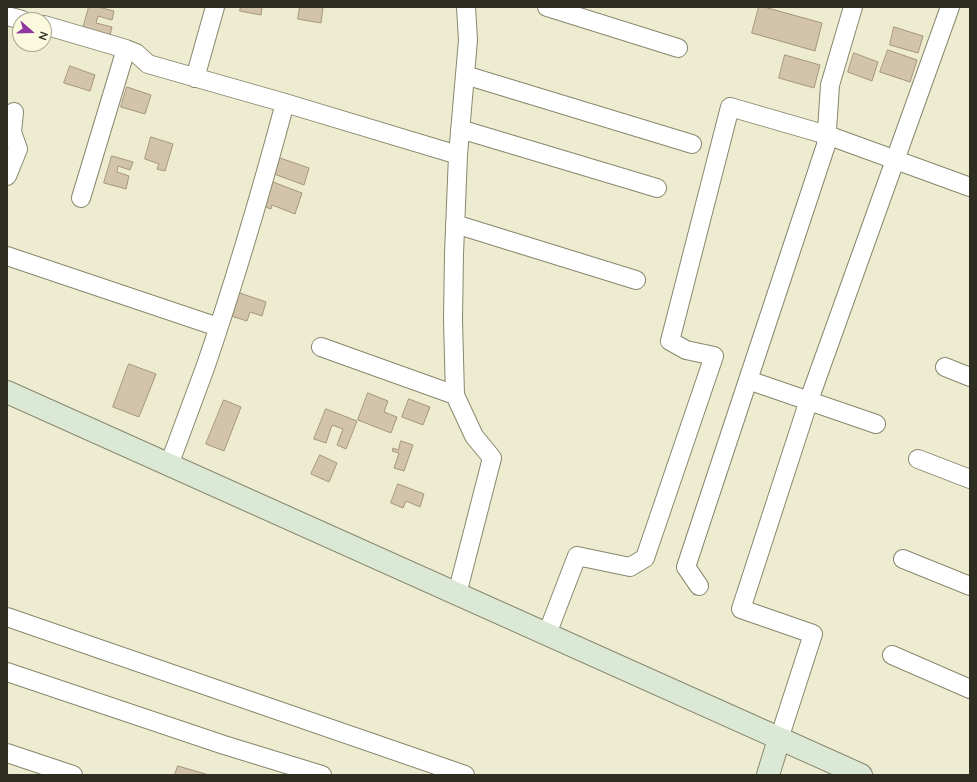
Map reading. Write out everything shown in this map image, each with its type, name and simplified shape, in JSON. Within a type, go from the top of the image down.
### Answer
[{"type":"street","points":[[195,78],[215,7]]},
{"type":"street","points":[[458,594],[492,458],[474,436],[455,395],[453,320],[455,224],[458,155],[468,40],[466,7]]},
{"type":"street","points":[[547,7],[678,48]]},
{"type":"street","points":[[699,586],[686,567],[826,145],[830,85],[852,7]]},
{"type":"street","points":[[768,775],[814,634],[741,609],[809,400],[950,7]]},
{"type":"street","points":[[52,27],[126,49],[136,53],[148,64],[458,155]]},
{"type":"street","points":[[81,198],[126,49]]},
{"type":"street","points":[[465,75],[692,144]]},
{"type":"street","points":[[169,465],[218,327],[260,193],[285,103]]},
{"type":"street","points":[[547,634],[577,556],[630,568],[645,558],[714,356],[686,350],[670,341],[730,107],[827,135],[970,187]]},
{"type":"street","points":[[7,176],[18,149],[12,132],[14,112]]},
{"type":"street","points":[[460,128],[657,188]]},
{"type":"street","points":[[455,224],[636,280]]},
{"type":"street","points":[[7,256],[218,327]]},
{"type":"street","points":[[321,347],[455,395]]},
{"type":"street","points":[[945,367],[970,377]]},
{"type":"street","points":[[748,380],[876,424]]},
{"type":"street","points":[[7,392],[861,775]]},
{"type":"street","points":[[918,459],[970,478]]},
{"type":"street","points":[[903,559],[970,586]]},
{"type":"street","points":[[7,617],[465,775]]},
{"type":"street","points":[[892,655],[970,689]]},
{"type":"street","points":[[7,672],[224,745],[322,775]]},
{"type":"street","points":[[7,753],[69,774]]},
{"type":"building","points":[[89,7],[98,7],[114,11],[112,20],[98,16],[96,23],[112,27],[109,39],[82,32]]},
{"type":"building","points":[[241,7],[262,7],[261,15],[240,11]]},
{"type":"building","points":[[300,7],[323,7],[321,23],[298,19]]},
{"type":"building","points":[[759,7],[764,7],[822,23],[815,51],[752,33]]},
{"type":"building","points":[[894,27],[923,36],[918,53],[890,45]]},
{"type":"building","points":[[888,50],[917,60],[910,82],[880,72]]},
{"type":"building","points":[[854,53],[878,62],[872,81],[848,72]]},
{"type":"building","points":[[785,55],[820,65],[814,88],[779,78]]},
{"type":"building","points":[[70,66],[95,75],[90,91],[64,83]]},
{"type":"building","points":[[127,87],[151,95],[145,114],[121,107]]},
{"type":"building","points":[[151,137],[173,144],[165,171],[157,169],[159,164],[145,159]]},
{"type":"building","points":[[112,156],[133,162],[130,170],[118,166],[117,172],[129,176],[126,189],[104,183]]},
{"type":"building","points":[[280,158],[309,168],[304,185],[274,174]]},
{"type":"building","points":[[273,182],[302,193],[295,214],[272,205],[271,209],[263,206]]},
{"type":"building","points":[[234,291],[266,302],[262,316],[250,312],[247,321],[231,316]]},
{"type":"building","points":[[129,364],[156,374],[139,417],[113,407]]},
{"type":"building","points":[[368,393],[388,401],[384,412],[397,417],[391,433],[358,420]]},
{"type":"building","points":[[409,399],[430,407],[423,425],[402,417]]},
{"type":"building","points":[[224,400],[241,407],[224,451],[206,444]]},
{"type":"building","points":[[326,409],[357,421],[346,449],[337,445],[343,429],[332,425],[326,443],[314,439]]},
{"type":"building","points":[[401,441],[413,445],[404,471],[394,468],[399,453],[392,451],[393,448],[398,450]]},
{"type":"building","points":[[320,455],[337,463],[329,482],[311,474]]},
{"type":"building","points":[[398,484],[424,494],[420,507],[406,501],[403,508],[391,503]]},
{"type":"building","points":[[178,766],[209,775],[175,775]]}]
